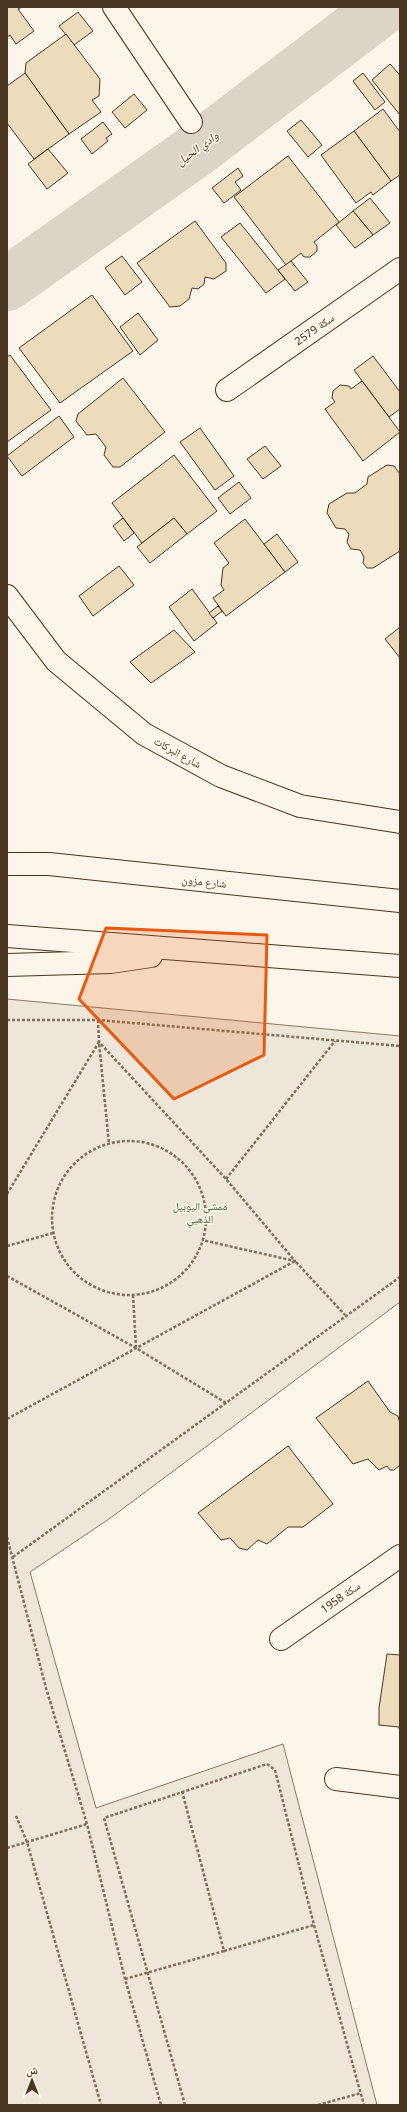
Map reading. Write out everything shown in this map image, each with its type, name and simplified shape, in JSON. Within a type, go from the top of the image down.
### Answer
[{"type":"main road","points":[[114,7],[191,122]]},
{"type":"main road","name":"سكة 2579","points":[[227,390],[400,269]]},
{"type":"main road","name":"شارع البركات","points":[[7,596],[56,661],[144,734],[221,776],[300,806],[400,822]]},
{"type":"main road","points":[[7,853],[49,864]]},
{"type":"main road","name":"شارع مزون","points":[[7,864],[49,864],[400,902]]},
{"type":"main road","points":[[7,936],[400,966]]},
{"type":"main road","points":[[7,965],[111,962],[194,950]]},
{"type":"main road","name":"سكة 1958","points":[[281,1639],[400,1556]]},
{"type":"main road","points":[[336,1779],[400,1787]]},
{"type":"path","points":[[7,1020],[98,1020],[400,1046]]},
{"type":"path","points":[[98,1020],[109,1144]]},
{"type":"path","points":[[226,1179],[335,1041]]},
{"type":"path","points":[[99,1042],[226,1179],[295,1261],[345,1316]]},
{"type":"path","points":[[7,1194],[99,1042]]},
{"type":"path","points":[[134,1141],[153,1145],[170,1153],[184,1164],[196,1179],[203,1196],[206,1214],[199,1251],[189,1267],[175,1280],[159,1289],[133,1295],[104,1291],[87,1283],[73,1272],[62,1257],[53,1233],[51,1221],[52,1203],[68,1169],[82,1157],[98,1147],[109,1144],[134,1141]]},
{"type":"path","points":[[7,1246],[53,1233]]},
{"type":"path","points":[[202,1240],[295,1261]]},
{"type":"path","points":[[7,1419],[295,1261]]},
{"type":"path","points":[[7,1276],[136,1348],[226,1403]]},
{"type":"path","points":[[13,1557],[400,1277]]},
{"type":"path","points":[[133,1295],[136,1348]]},
{"type":"path","points":[[7,1537],[46,1688],[87,1824],[125,1979],[161,2105]]},
{"type":"path","points":[[185,2105],[149,1972],[104,1818],[182,1791],[268,1764],[275,1770],[314,1924],[364,2105]]},
{"type":"path","points":[[182,1791],[224,1951]]},
{"type":"path","points":[[16,1816],[27,1842],[101,2105]]},
{"type":"path","points":[[7,1848],[87,1824]]},
{"type":"path","points":[[125,1979],[314,1924]]},
{"type":"path","points":[[318,2105],[361,2093]]},
{"type":"highlighted area","points":[[106,928],[267,935],[264,1055],[174,1099],[79,999]]},
{"type":"green space","name":"ممشى اليوبيل الذهبي","points":[[7,999],[400,1036],[400,1302],[109,1519],[30,1572],[96,1808],[283,1744],[377,2105],[7,2105]]},
{"type":"building","points":[[7,7],[22,7],[18,9],[34,31],[16,44],[10,35],[7,37]]},
{"type":"building","points":[[78,12],[93,31],[74,45],[59,26]]},
{"type":"building","points":[[66,34],[100,79],[99,96],[92,100],[101,112],[69,134],[25,73],[26,63]]},
{"type":"building","points":[[390,64],[399,74],[400,73],[400,115],[372,80]]},
{"type":"building","points":[[25,73],[69,134],[34,159],[7,123],[7,86]]},
{"type":"building","points":[[363,73],[385,102],[375,110],[353,81]]},
{"type":"building","points":[[134,94],[147,110],[125,128],[112,112]]},
{"type":"building","points":[[383,109],[400,132],[400,175],[391,181],[354,131]]},
{"type":"building","points":[[301,120],[322,145],[308,157],[287,131]]},
{"type":"building","points":[[103,122],[112,134],[106,138],[108,141],[92,154],[81,139]]},
{"type":"building","points":[[354,131],[391,181],[373,195],[371,192],[356,203],[321,155]]},
{"type":"building","points":[[48,149],[68,173],[47,189],[28,164]]},
{"type":"building","points":[[288,156],[339,222],[314,242],[317,246],[317,251],[310,257],[304,257],[301,253],[286,265],[234,197]]},
{"type":"building","points":[[238,168],[243,176],[235,182],[241,190],[224,203],[212,188]]},
{"type":"building","points":[[370,198],[390,223],[373,235],[353,211]]},
{"type":"building","points":[[353,211],[373,235],[355,248],[336,225]]},
{"type":"building","points":[[195,221],[226,263],[226,271],[214,279],[205,277],[204,284],[198,289],[192,288],[189,299],[180,306],[170,307],[137,263]]},
{"type":"building","points":[[240,223],[285,279],[266,293],[221,237]]},
{"type":"building","points":[[122,256],[142,282],[125,295],[105,268]]},
{"type":"building","points":[[291,261],[308,282],[295,291],[278,270]]},
{"type":"building","points":[[92,295],[133,351],[60,403],[19,348]]},
{"type":"building","points":[[138,313],[158,340],[140,355],[120,327]]},
{"type":"building","points":[[10,355],[51,410],[7,442],[7,357]]},
{"type":"building","points":[[373,356],[400,392],[400,409],[389,417],[354,370]]},
{"type":"building","points":[[123,378],[165,432],[120,467],[113,467],[104,455],[106,447],[96,434],[87,435],[76,421],[78,414]]},
{"type":"building","points":[[362,381],[400,432],[363,461],[325,409],[335,402],[332,398],[333,391],[340,385],[349,386],[351,389]]},
{"type":"building","points":[[59,416],[74,437],[22,476],[7,456]]},
{"type":"building","points":[[200,428],[234,476],[215,490],[180,442]]},
{"type":"building","points":[[265,446],[281,466],[263,479],[247,459]]},
{"type":"building","points":[[174,455],[217,511],[187,534],[174,518],[142,543],[112,503]]},
{"type":"building","points":[[387,465],[394,466],[400,474],[400,551],[373,568],[367,568],[363,563],[364,557],[360,550],[351,549],[347,542],[349,534],[345,529],[336,528],[327,513],[329,504],[347,493],[355,493],[367,484],[368,477]]},
{"type":"building","points":[[239,482],[251,498],[230,514],[218,498]]},
{"type":"building","points":[[123,518],[134,533],[124,541],[113,526]]},
{"type":"building","points":[[174,518],[187,534],[150,563],[137,547]]},
{"type":"building","points":[[245,519],[285,572],[226,616],[213,598],[224,590],[221,585],[223,568],[229,563],[214,543]]},
{"type":"building","points":[[277,534],[298,562],[285,572],[264,544]]},
{"type":"building","points":[[119,566],[134,585],[93,616],[79,596]]},
{"type":"building","points":[[192,589],[217,623],[194,641],[169,607]]},
{"type":"building","points":[[218,606],[222,611],[213,618],[209,613]]},
{"type":"building","points":[[400,627],[400,658],[385,639]]},
{"type":"building","points":[[174,630],[195,652],[151,683],[130,662]]},
{"type":"building","points":[[368,1381],[390,1412],[398,1416],[400,1424],[400,1465],[394,1470],[390,1470],[387,1466],[379,1470],[368,1459],[353,1464],[316,1418]]},
{"type":"building","points":[[288,1446],[333,1504],[303,1527],[288,1527],[267,1544],[258,1540],[247,1550],[239,1548],[230,1538],[221,1540],[198,1513]]},
{"type":"building","points":[[387,1654],[400,1655],[400,1734],[399,1727],[379,1725],[379,1708]]},
{"type":"waterway","name":"وادي الحيل","points":[[7,284],[195,151],[384,7]]}]
